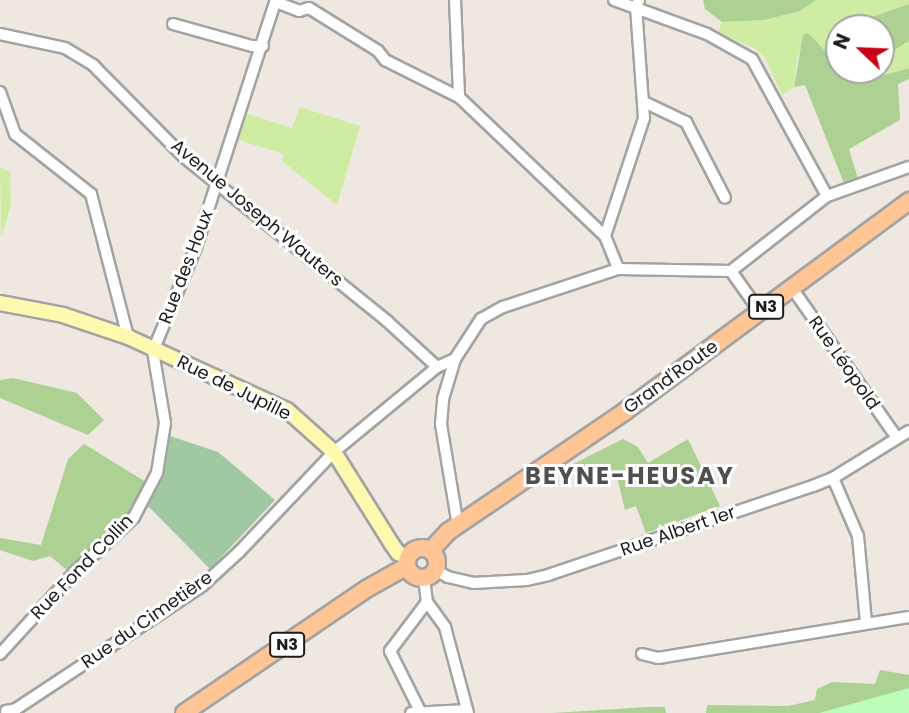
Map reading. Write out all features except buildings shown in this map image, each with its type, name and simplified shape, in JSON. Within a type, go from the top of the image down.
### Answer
[{"type":"main road","name":"Grand'Route","points":[[186,712],[411,567],[418,548],[431,550],[445,534],[624,412],[909,201]]},
{"type":"main road","points":[[411,567],[437,560],[431,550]]},
{"type":"street","points":[[455,0],[459,97]]},
{"type":"street","points":[[614,0],[638,4],[707,34],[752,59],[827,196]]},
{"type":"street","points":[[276,1],[299,11],[309,8],[378,51],[385,60],[459,97],[605,236],[618,269]]},
{"type":"street","name":"Rue des Houx","points":[[153,351],[196,247],[276,1]]},
{"type":"street","points":[[605,236],[644,118],[638,4]]},
{"type":"street","points":[[173,24],[252,46],[263,46]]},
{"type":"street","name":"Avenue Joseph Wauters","points":[[0,34],[65,48],[93,65],[184,157],[387,321],[437,367]]},
{"type":"street","points":[[0,92],[15,134],[91,194],[128,337]]},
{"type":"street","points":[[644,102],[685,122],[725,198]]},
{"type":"street","points":[[458,526],[441,424],[443,399],[455,359],[481,318],[618,269],[731,271],[827,196],[909,167]]},
{"type":"street","points":[[731,271],[760,312]]},
{"type":"street","name":"Rue Léopold","points":[[792,288],[897,438]]},
{"type":"street","name":"Rue de Jupille","points":[[0,303],[63,315],[128,337],[153,351],[286,410],[334,452],[411,567]]},
{"type":"street","name":"Rue Fond Collin","points":[[0,654],[75,572],[134,517],[157,473],[165,423],[153,351]]},
{"type":"street","name":"Rue du Cimetière","points":[[4,709],[16,709],[203,585],[239,552],[334,452],[437,367],[455,359]]},
{"type":"street","name":"Rue Albert 1er","points":[[411,567],[473,583],[527,580],[576,566],[833,478],[909,431]]},
{"type":"street","points":[[833,478],[858,536],[866,622]]},
{"type":"street","points":[[411,567],[427,602],[445,627],[468,711],[416,712],[390,651],[427,602]]},
{"type":"street","points":[[642,654],[658,658],[909,617]]},
{"type":"green space","points":[[703,0],[816,0],[800,11],[764,20],[722,22],[705,9]]},
{"type":"green space","points":[[816,0],[909,0],[909,4],[881,14],[825,14],[825,52],[808,33],[797,57],[794,87],[782,95],[765,58],[754,48],[718,33],[722,22],[764,20],[800,11]]},
{"type":"green space","points":[[909,4],[909,41],[895,50],[895,14],[881,14]]},
{"type":"green space","points":[[808,33],[825,51],[825,84],[895,84],[895,72],[909,68],[909,79],[898,84],[900,120],[849,149],[859,182],[845,186],[805,85],[794,87],[803,35]]},
{"type":"green space","points":[[909,41],[909,68],[895,72],[895,50]]},
{"type":"green space","points":[[300,107],[360,126],[337,205],[282,161],[284,154],[238,140],[245,113],[292,128]]},
{"type":"green space","points":[[0,167],[10,172],[11,205],[1,239]]},
{"type":"green space","points":[[13,378],[77,393],[104,420],[88,435],[0,398],[0,380]]},
{"type":"green space","points":[[170,436],[218,452],[275,500],[210,569],[148,506],[163,477]]},
{"type":"green space","points":[[623,439],[638,447],[648,463],[688,439],[720,506],[646,533],[636,506],[625,510],[616,473],[586,477],[573,464]]},
{"type":"green space","points":[[84,444],[146,482],[125,519],[68,571],[50,556],[33,561],[0,550],[0,538],[41,545],[68,459]]},
{"type":"green space","points":[[880,670],[909,675],[909,708],[892,713],[706,713],[707,705],[788,706],[815,700],[817,689],[832,682],[875,684]]},
{"type":"green space","points":[[909,688],[909,713],[819,713]]},
{"type":"green space","points":[[647,707],[665,707],[666,713],[553,713]]},
{"type":"district","name":"BEYNE-HEUSAY","points":[[630,476]]}]
